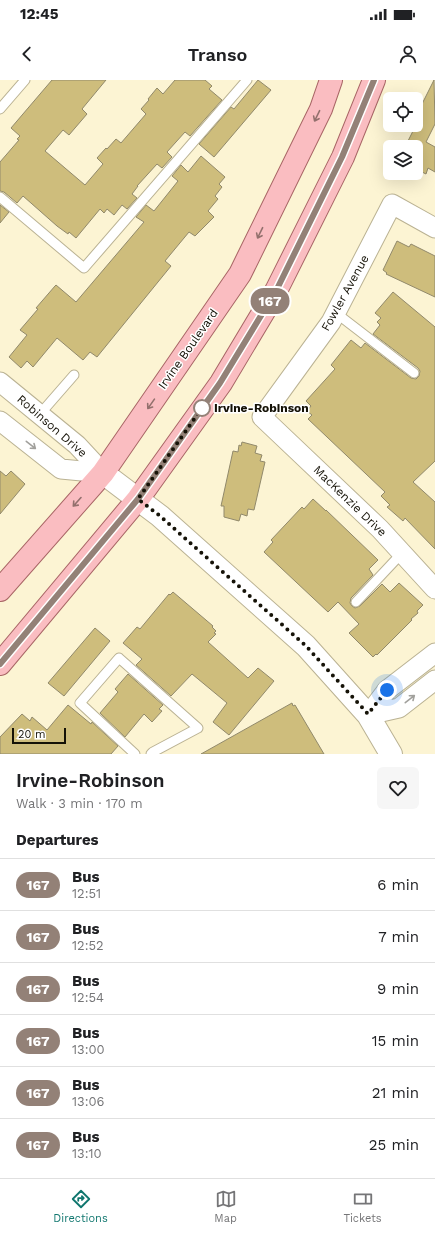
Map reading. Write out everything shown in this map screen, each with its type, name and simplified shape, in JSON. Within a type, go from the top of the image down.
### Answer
[{"type":"main road","name":"Irvine Boulevard","points":[[0,590],[102,473],[240,274],[321,109],[331,80]]},
{"type":"main road","points":[[0,664],[138,499],[220,383],[276,291],[342,157],[374,80]]},
{"type":"street","name":"Fowler Avenue","points":[[262,417],[331,322],[392,204],[435,228]]},
{"type":"street","name":"Robinson Drive","points":[[0,382],[77,445],[102,473],[160,516],[306,646],[368,714],[392,754]]},
{"type":"street","name":"MacKenzie Drive","points":[[262,417],[380,529],[402,554],[432,581]]},
{"type":"street","name":"Robinson Drive","points":[[0,421],[61,469],[102,473]]},
{"type":"street","points":[[368,714],[387,690],[435,653]]},
{"type":"street","points":[[368,714],[399,708],[435,680]]},
{"type":"lane","points":[[0,110],[25,80]]},
{"type":"lane","points":[[0,197],[84,268],[247,80]]},
{"type":"lane","points":[[336,312],[414,373]]},
{"type":"lane","points":[[40,414],[74,375]]},
{"type":"lane","points":[[356,602],[402,554]]},
{"type":"lane","points":[[135,754],[80,703],[119,658],[198,728],[151,754]]},
{"type":"building","points":[[52,80],[106,80],[82,109],[87,114],[69,135],[63,130],[45,151],[85,185],[103,164],[97,158],[116,139],[121,143],[146,114],[141,109],[157,88],[163,94],[175,80],[205,80],[212,86],[209,89],[222,100],[190,136],[185,132],[167,152],[172,157],[162,168],[157,164],[137,186],[132,194],[137,198],[127,209],[122,205],[114,215],[107,209],[104,213],[100,209],[76,238],[69,232],[68,234],[57,226],[23,196],[17,203],[4,192],[0,191],[0,162],[19,140],[17,139],[20,136],[11,128]]},
{"type":"building","points":[[258,80],[271,90],[214,157],[199,144],[231,107],[234,109]]},
{"type":"building","points":[[434,80],[435,124],[426,142],[435,147],[435,172],[428,168],[426,174],[423,172],[423,140],[408,140],[412,132],[423,132],[423,102]]},
{"type":"building","points":[[201,156],[225,177],[219,184],[222,187],[215,196],[218,199],[208,211],[214,217],[195,236],[189,232],[165,261],[171,266],[97,357],[90,352],[83,360],[57,338],[33,367],[27,361],[21,368],[9,357],[27,335],[20,330],[38,309],[36,308],[56,285],[76,302],[144,222],[136,217],[146,205],[154,211],[178,181],[172,176],[181,165],[188,172]]},
{"type":"building","points":[[0,205],[9,212],[0,223]]},
{"type":"building","points":[[397,241],[409,247],[411,244],[435,256],[435,297],[386,274],[387,273],[383,270]]},
{"type":"building","points":[[393,292],[435,327],[435,461],[413,482],[435,502],[435,549],[405,518],[403,521],[387,507],[390,505],[381,496],[385,492],[308,419],[312,415],[307,411],[311,406],[306,401],[335,369],[331,365],[351,340],[361,348],[365,343],[411,378],[416,379],[419,376],[420,371],[418,368],[373,334],[380,325],[377,322],[381,318],[375,313]]},
{"type":"building","points":[[242,442],[257,446],[255,453],[262,455],[260,461],[265,462],[254,510],[248,509],[247,516],[241,514],[239,521],[224,517],[224,506],[221,506],[233,451],[238,452],[239,445],[241,446]]},
{"type":"building","points":[[0,471],[6,476],[11,471],[25,484],[0,514]]},
{"type":"building","points":[[313,499],[378,560],[369,569],[373,575],[351,598],[350,603],[352,606],[355,608],[360,606],[382,584],[390,592],[399,583],[423,605],[417,611],[418,613],[411,619],[412,620],[377,655],[376,654],[373,657],[349,633],[359,624],[338,602],[328,612],[264,552],[273,542],[271,540],[302,507],[304,509]]},
{"type":"building","points":[[173,592],[213,626],[212,627],[216,631],[214,633],[216,634],[208,642],[248,678],[258,668],[274,681],[229,735],[213,722],[227,703],[192,674],[171,696],[136,665],[142,659],[123,643],[137,627],[140,629],[169,594],[170,595]]},
{"type":"building","points":[[95,628],[110,641],[64,696],[48,683]]},
{"type":"building","points":[[128,674],[163,705],[159,709],[162,711],[152,722],[144,714],[125,737],[100,713],[118,692],[115,689]]},
{"type":"building","points":[[292,703],[293,706],[295,705],[324,754],[201,754]]},
{"type":"building","points":[[68,705],[91,724],[92,722],[118,746],[111,754],[0,754],[0,737],[22,714],[30,721],[32,717],[47,730]]},
{"type":"bus line","name":"167","points":[[0,664],[138,499],[220,383],[276,291],[342,157],[374,80]]},
{"type":"place","name":"Irvine-Robinson","points":[[202,408]]},
{"type":"route","points":[[202,408],[138,499],[160,516],[306,646],[368,714],[387,690]]}]
